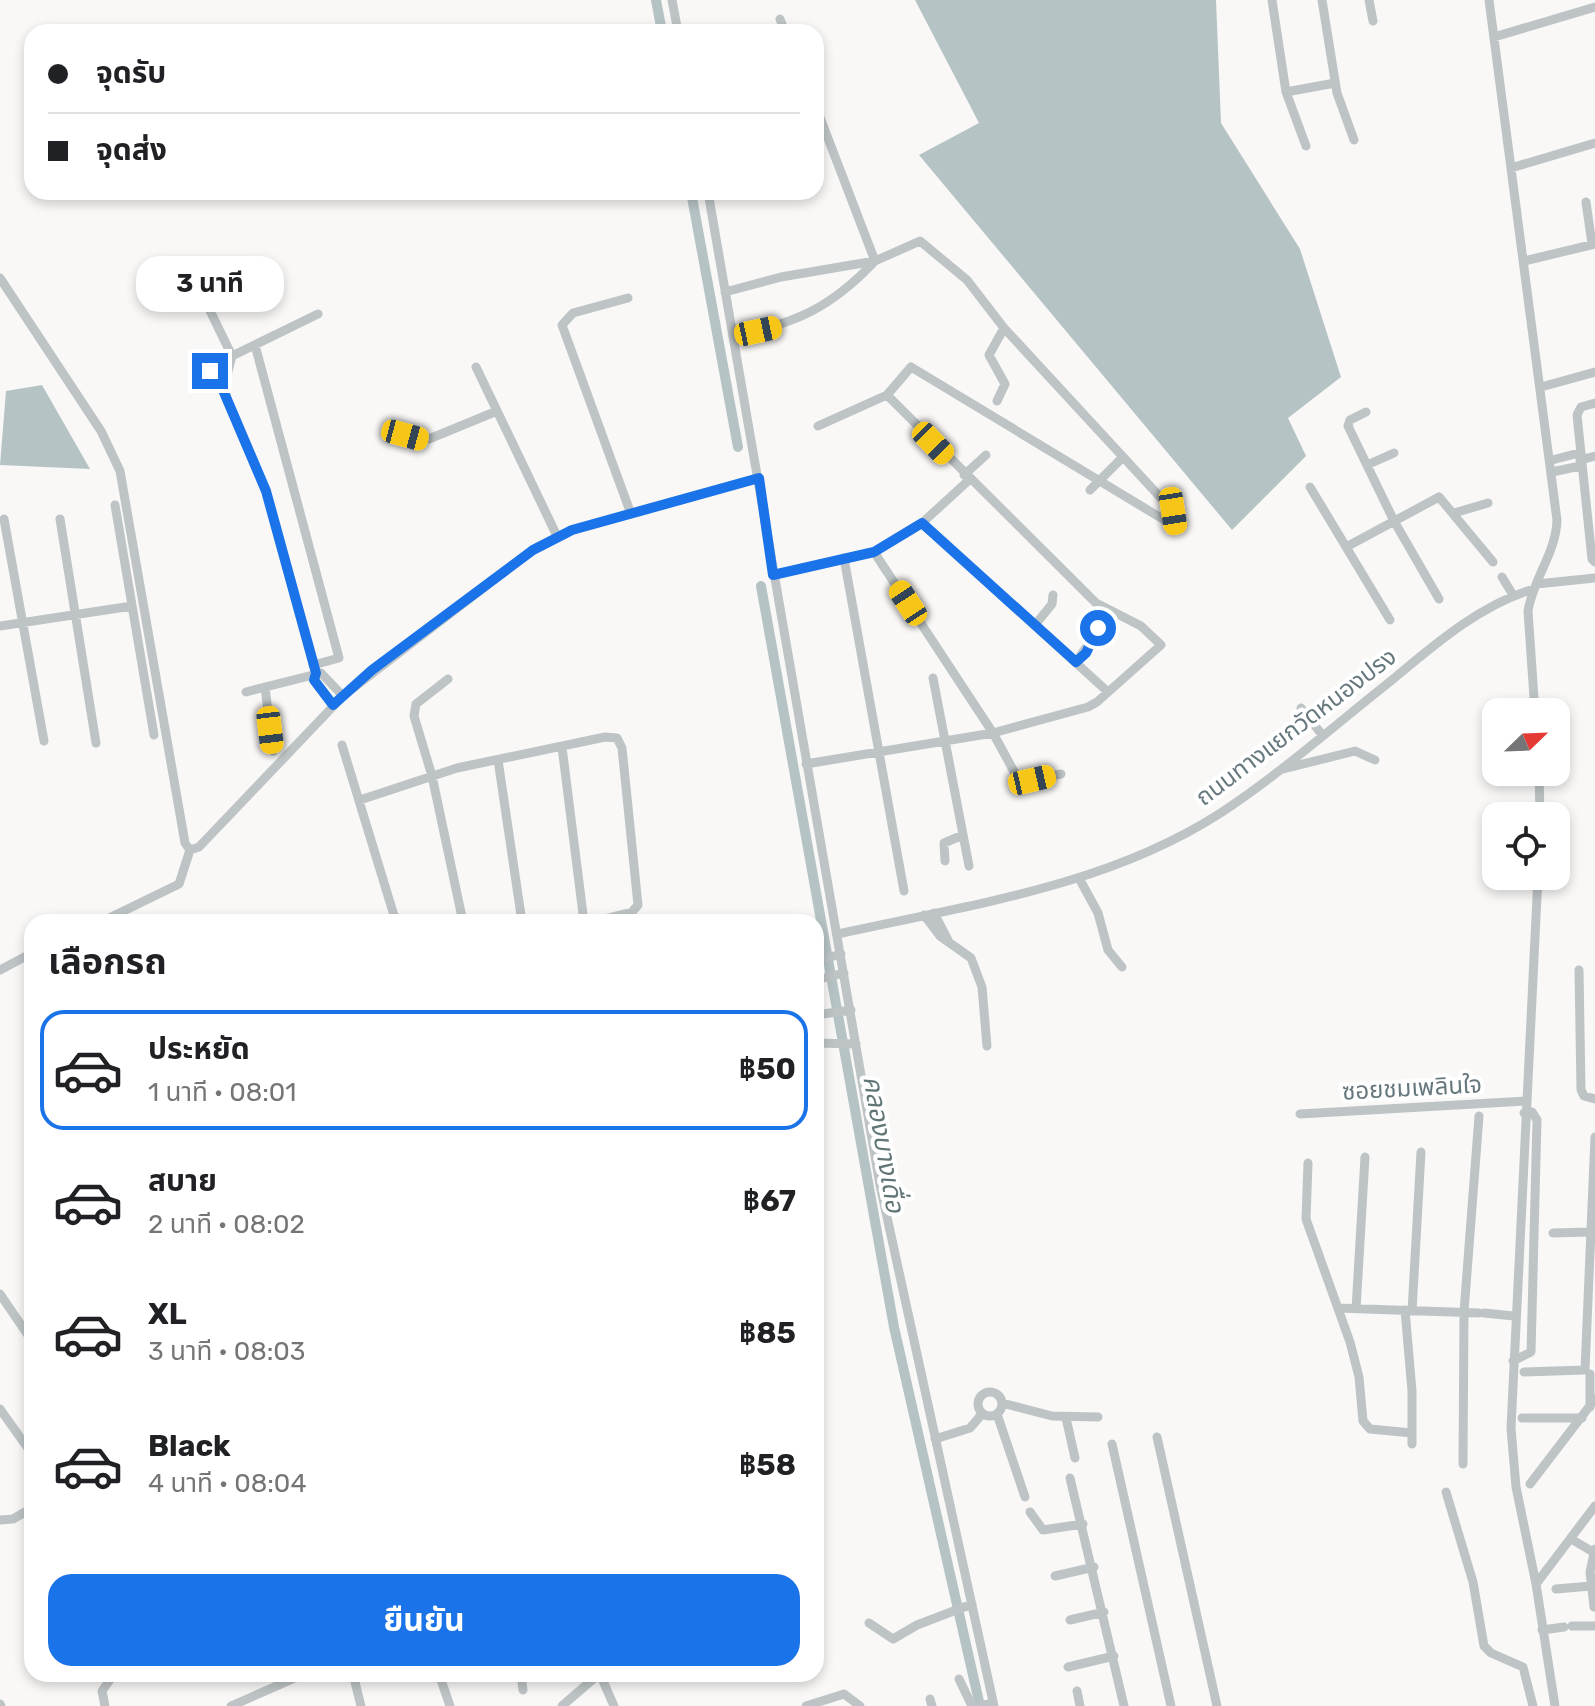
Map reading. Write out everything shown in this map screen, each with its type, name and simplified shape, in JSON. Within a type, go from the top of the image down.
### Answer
[{"type":"street","points":[[672,0],[676,24]]},
{"type":"street","points":[[1272,0],[1286,92],[1306,146]]},
{"type":"street","points":[[1322,0],[1335,83],[1354,140]]},
{"type":"street","points":[[1369,0],[1373,21]]},
{"type":"street","points":[[1489,0],[1552,460],[1557,532],[1528,611],[1534,698]]},
{"type":"street","points":[[1494,37],[1595,7]]},
{"type":"street","points":[[780,19],[782,24]]},
{"type":"street","points":[[1286,92],[1335,83]]},
{"type":"street","points":[[824,128],[875,261]]},
{"type":"street","points":[[1511,168],[1595,143]]},
{"type":"street","points":[[709,200],[838,934],[829,957],[838,974],[849,1044],[935,1439],[964,1607],[989,1705]]},
{"type":"street","points":[[1524,261],[1594,244],[1586,202]]},
{"type":"street","points":[[725,292],[781,277],[875,261],[920,241],[967,280],[1004,328],[1173,511],[1176,527],[911,367],[887,395],[818,426]]},
{"type":"street","points":[[733,337],[784,326],[807,316],[875,261]]},
{"type":"street","points":[[0,278],[101,431],[120,471],[185,843],[190,850]]},
{"type":"street","points":[[200,290],[232,356],[223,390]]},
{"type":"street","points":[[628,298],[573,313],[562,325],[631,514]]},
{"type":"street","points":[[318,314],[232,356],[217,358],[210,366],[213,379],[223,390],[266,491],[316,686],[333,705]]},
{"type":"street","points":[[997,401],[1005,384],[989,355],[1004,328]]},
{"type":"street","points":[[246,692],[339,658],[255,345]]},
{"type":"street","points":[[476,367],[557,536]]},
{"type":"street","points":[[1541,387],[1595,372]]},
{"type":"street","points":[[806,764],[993,733],[1088,707],[1159,649],[1160,641],[1096,603],[887,395]]},
{"type":"street","points":[[1595,403],[1578,410],[1580,460],[1591,513],[1595,562]]},
{"type":"street","points":[[388,430],[421,439],[436,438],[497,411]]},
{"type":"street","points":[[1366,412],[1348,423],[1394,521],[1439,599]]},
{"type":"street","points":[[1367,465],[1394,453]]},
{"type":"street","points":[[773,575],[874,552],[922,523],[986,455]]},
{"type":"street","points":[[1552,472],[1595,456]]},
{"type":"street","points":[[1090,490],[1123,457]]},
{"type":"street","points":[[1552,460],[1580,460]]},
{"type":"street","points":[[190,850],[199,847],[343,696],[427,628],[557,536],[759,478]]},
{"type":"street","points":[[1310,487],[1390,620]]},
{"type":"street","points":[[1348,546],[1435,497],[1443,498],[1493,562]]},
{"type":"street","points":[[1454,513],[1488,503]]},
{"type":"street","points":[[115,505],[154,735]]},
{"type":"street","points":[[4,519],[44,741]]},
{"type":"street","points":[[60,519],[96,743]]},
{"type":"street","points":[[922,523],[1108,692]]},
{"type":"street","points":[[874,552],[993,733],[1017,777],[1024,781],[1061,774]]},
{"type":"street","points":[[844,558],[904,891]]},
{"type":"street","points":[[1503,578],[1511,592]]},
{"type":"street","name":"ถนนทางแยกวัดหนองปรง","points":[[838,934],[1079,878],[1188,832],[1280,769],[1320,732],[1511,592],[1595,578]]},
{"type":"street","points":[[1035,625],[1052,604],[1053,595]]},
{"type":"street","points":[[0,626],[132,606]]},
{"type":"street","points":[[1076,662],[1105,620]]},
{"type":"street","points":[[314,669],[327,677],[343,696]]},
{"type":"street","points":[[933,678],[969,866]]},
{"type":"street","points":[[448,679],[416,704],[414,710],[432,776],[461,914]]},
{"type":"street","points":[[265,687],[273,751]]},
{"type":"street","points":[[1301,708],[1320,732]]},
{"type":"street","points":[[360,800],[432,776],[612,737],[622,748],[638,905],[632,912],[624,914]]},
{"type":"street","points":[[342,745],[394,914]]},
{"type":"street","points":[[562,747],[583,914]]},
{"type":"street","points":[[1280,769],[1355,751],[1375,760]]},
{"type":"street","points":[[498,760],[521,914]]},
{"type":"street","points":[[945,861],[944,843],[963,835]]},
{"type":"street","points":[[117,914],[179,884],[190,850]]},
{"type":"street","points":[[1079,878],[1098,913],[1108,950],[1122,967]]},
{"type":"street","points":[[1537,890],[1519,1233],[1510,1315],[1513,1361],[1511,1428],[1516,1487],[1536,1584],[1555,1706]]},
{"type":"street","points":[[929,914],[948,940],[971,958],[978,972],[987,1046]]},
{"type":"street","points":[[0,970],[24,957]]},
{"type":"street","points":[[1579,970],[1581,1090],[1584,1096],[1595,1099]]},
{"type":"street","points":[[824,978],[838,974]]},
{"type":"street","points":[[824,1014],[843,1011]]},
{"type":"street","points":[[824,1043],[849,1044]]},
{"type":"street","name":"ซอยชมเพลินใจ","points":[[1300,1114],[1526,1101]]},
{"type":"street","points":[[1513,1361],[1531,1352],[1537,1120],[1532,1112],[1524,1113]]},
{"type":"street","points":[[1463,1464],[1464,1312],[1479,1116]]},
{"type":"street","points":[[1530,1484],[1592,1403],[1589,1232],[1595,1137]]},
{"type":"street","points":[[1412,1444],[1409,1311],[1421,1152]]},
{"type":"street","points":[[1356,1309],[1365,1157]]},
{"type":"street","points":[[1308,1163],[1306,1219],[1356,1362],[1366,1427],[1412,1433]]},
{"type":"street","points":[[1519,1233],[1589,1232]]},
{"type":"street","points":[[0,1294],[24,1329]]},
{"type":"street","points":[[1338,1308],[1510,1315]]},
{"type":"street","points":[[1524,1372],[1590,1374]]},
{"type":"street","points":[[982,1414],[977,1403],[984,1393],[996,1393],[1002,1403],[1066,1418],[1098,1417]]},
{"type":"street","points":[[1002,1403],[997,1414],[1025,1497]]},
{"type":"street","points":[[0,1409],[24,1443]]},
{"type":"street","points":[[935,1439],[970,1428],[982,1414],[997,1414]]},
{"type":"street","points":[[1066,1418],[1075,1458]]},
{"type":"street","points":[[1522,1418],[1582,1418]]},
{"type":"street","points":[[1157,1437],[1217,1706]]},
{"type":"street","points":[[1112,1444],[1171,1706]]},
{"type":"street","points":[[1070,1478],[1094,1567],[1124,1706]]},
{"type":"street","points":[[1446,1492],[1476,1590],[1484,1646],[1491,1653],[1523,1667],[1533,1706]]},
{"type":"street","points":[[1536,1584],[1595,1506]]},
{"type":"street","points":[[1030,1512],[1043,1530],[1083,1524]]},
{"type":"street","points":[[0,1520],[13,1519],[24,1513]]},
{"type":"street","points":[[1571,1539],[1594,1550],[1591,1586],[1594,1607]]},
{"type":"street","points":[[1055,1576],[1094,1567]]},
{"type":"street","points":[[1556,1589],[1591,1586]]},
{"type":"street","points":[[869,1623],[893,1639],[917,1625],[964,1607]]},
{"type":"street","points":[[1070,1620],[1104,1612]]},
{"type":"street","points":[[1542,1630],[1595,1626]]},
{"type":"street","points":[[1068,1667],[1114,1656]]},
{"type":"street","points":[[959,1679],[972,1706]]},
{"type":"street","points":[[105,1706],[102,1691],[107,1682]]},
{"type":"street","points":[[231,1706],[286,1682]]},
{"type":"street","points":[[355,1682],[361,1706]]},
{"type":"street","points":[[442,1682],[450,1706]]},
{"type":"street","points":[[522,1682],[523,1690]]},
{"type":"street","points":[[562,1706],[590,1682]]},
{"type":"street","points":[[604,1682],[614,1706]]},
{"type":"street","points":[[1077,1691],[1080,1706]]},
{"type":"street","points":[[806,1706],[844,1694],[860,1706]]},
{"type":"shaded area","points":[[915,0],[1216,0],[1221,123],[1300,249],[1341,377],[1288,418],[1306,456],[1232,530],[919,155],[979,123]]},
{"type":"shaded area","points":[[42,385],[90,469],[0,465],[6,391]]},
{"type":"waterway","name":"คลองบางเดื่อ","points":[[656,0],[660,24]]},
{"type":"waterway","name":"คลองบางเดื่อ","points":[[692,200],[738,447]]},
{"type":"waterway","name":"คลองบางเดื่อ","points":[[761,586],[820,914]]},
{"type":"waterway","name":"คลองบางเดื่อ","points":[[824,937],[894,1327],[980,1706]]},
{"type":"route","points":[[210,371],[223,390],[266,491],[316,673],[314,680],[333,705],[372,670],[549,540],[572,530],[759,478],[773,575],[874,552],[922,523],[1076,662],[1086,653],[1098,628]]}]
